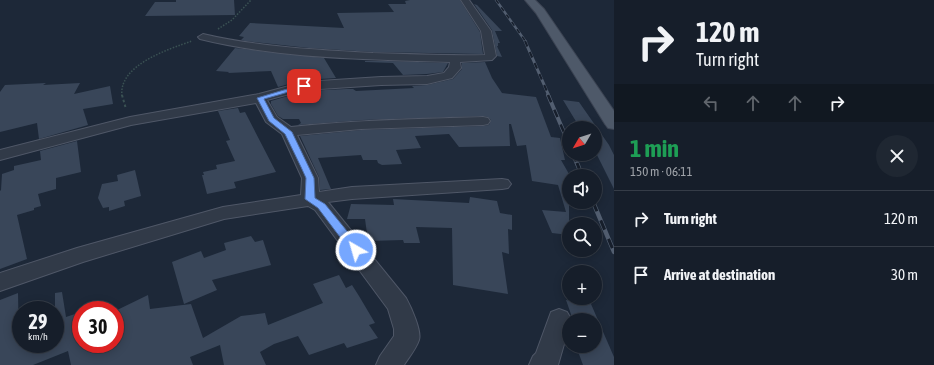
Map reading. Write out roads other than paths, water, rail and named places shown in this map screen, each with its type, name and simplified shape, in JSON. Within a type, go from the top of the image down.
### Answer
[{"type":"main road","points":[[530,0],[540,10],[614,124]]},
{"type":"street","points":[[203,37],[228,43],[306,53],[347,56],[483,59],[491,56],[488,50],[489,44],[486,30],[464,0]]},
{"type":"street","points":[[0,156],[130,121],[260,98],[290,89],[311,85],[428,80],[448,76],[455,68],[455,59]]},
{"type":"street","points":[[260,98],[271,119],[288,132],[310,178],[310,199]]},
{"type":"street","points":[[288,132],[360,125],[483,121]]},
{"type":"street","points":[[0,282],[77,256],[223,213],[352,193],[502,184]]},
{"type":"street","points":[[310,199],[322,206],[398,305],[406,329],[407,339],[389,365]]},
{"type":"street","points":[[542,365],[547,361],[559,319]]},
{"type":"railway","points":[[496,0],[526,42]]},
{"type":"railway","points":[[525,41],[549,96]]},
{"type":"railway","points":[[548,95],[562,128]]},
{"type":"railway","points":[[577,163],[579,169]]},
{"type":"railway","points":[[596,209],[614,252]]}]
